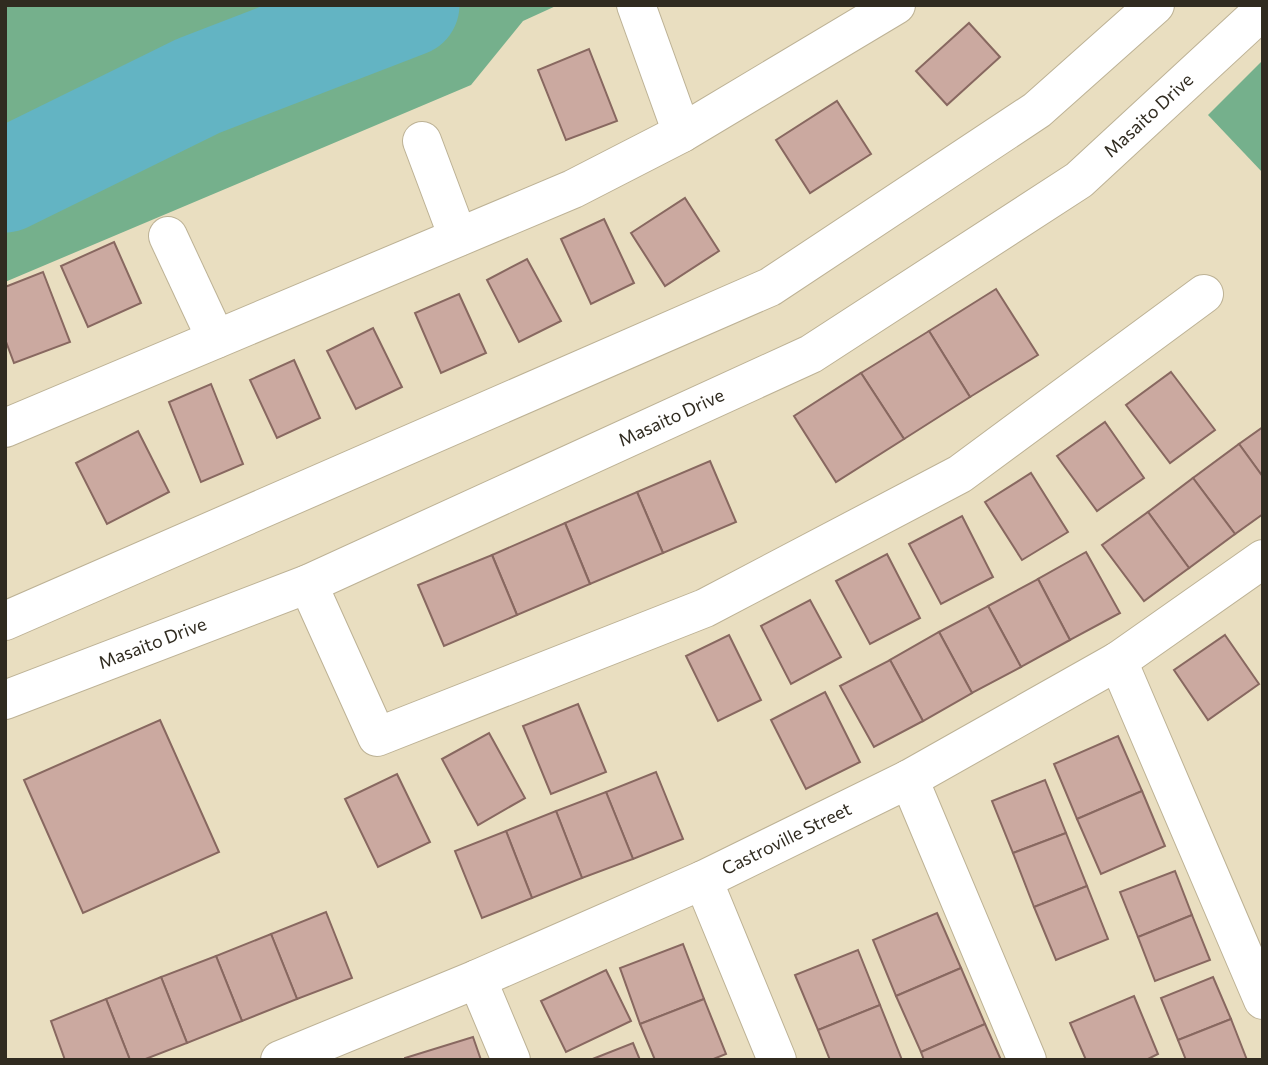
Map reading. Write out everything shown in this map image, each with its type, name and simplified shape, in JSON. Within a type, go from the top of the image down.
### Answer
[{"type":"street","points":[[636,5],[682,133]]},
{"type":"street","points":[[5,428],[573,189],[682,133],[895,5]]},
{"type":"street","points":[[5,621],[770,287],[1037,110],[1155,5]]},
{"type":"street","name":"Masaito Drive","points":[[5,700],[308,584],[811,354],[1079,180],[1254,11]]},
{"type":"street","points":[[422,141],[458,237]]},
{"type":"street","points":[[168,236],[216,339]]},
{"type":"street","points":[[308,584],[377,737],[705,607],[960,474],[1204,294]]},
{"type":"street","name":"Castroville Street","points":[[280,1060],[477,979],[703,880],[909,779],[1118,661],[1263,559]]},
{"type":"street","points":[[1118,661],[1263,1000]]},
{"type":"street","points":[[909,779],[1027,1060]]},
{"type":"street","points":[[703,880],[777,1060]]},
{"type":"street","points":[[477,979],[510,1060]]},
{"type":"green space","points":[[5,5],[259,5],[267,11],[282,5],[558,5],[523,21],[471,85],[5,282]]},
{"type":"green space","points":[[1263,60],[1263,173],[1208,115]]},
{"type":"building","points":[[969,23],[1000,57],[947,105],[916,71]]},
{"type":"building","points":[[589,49],[617,121],[566,140],[538,70]]},
{"type":"building","points":[[837,101],[871,154],[810,193],[776,140]]},
{"type":"building","points":[[685,198],[719,251],[665,286],[631,233]]},
{"type":"building","points":[[604,219],[634,283],[591,304],[561,239]]},
{"type":"building","points":[[114,242],[141,303],[88,327],[61,266]]},
{"type":"building","points":[[527,259],[561,321],[519,342],[487,280]]},
{"type":"building","points":[[43,272],[70,342],[14,363],[5,339],[5,287]]},
{"type":"building","points":[[996,289],[1038,355],[970,397],[929,331]]},
{"type":"building","points":[[459,294],[486,353],[441,373],[415,313]]},
{"type":"building","points":[[373,328],[402,387],[356,409],[327,351]]},
{"type":"building","points":[[929,331],[970,397],[904,439],[861,373]]},
{"type":"building","points":[[294,360],[320,418],[277,438],[250,380]]},
{"type":"building","points":[[1171,372],[1215,430],[1170,463],[1126,405]]},
{"type":"building","points":[[861,373],[904,439],[836,482],[794,416]]},
{"type":"building","points":[[211,384],[243,464],[201,482],[169,402]]},
{"type":"building","points":[[1105,422],[1144,478],[1097,511],[1057,456]]},
{"type":"building","points":[[1263,427],[1263,477],[1239,444]]},
{"type":"building","points":[[138,431],[169,492],[107,524],[76,463]]},
{"type":"building","points":[[1239,444],[1263,477],[1263,514],[1235,534],[1193,478]]},
{"type":"building","points":[[710,461],[736,522],[663,553],[637,492]]},
{"type":"building","points":[[1031,473],[1068,532],[1022,560],[985,502]]},
{"type":"building","points":[[1193,478],[1235,534],[1189,568],[1148,512]]},
{"type":"building","points":[[637,492],[663,553],[590,584],[565,523]]},
{"type":"building","points":[[1148,512],[1189,568],[1144,601],[1102,545]]},
{"type":"building","points":[[962,516],[993,577],[941,604],[909,544]]},
{"type":"building","points":[[565,523],[590,584],[517,615],[492,555]]},
{"type":"building","points":[[1086,552],[1120,613],[1070,640],[1038,579]]},
{"type":"building","points":[[887,554],[920,618],[870,644],[836,581]]},
{"type":"building","points":[[492,555],[517,615],[444,646],[418,585]]},
{"type":"building","points":[[1038,579],[1070,640],[1021,667],[988,606]]},
{"type":"building","points":[[810,600],[841,657],[791,684],[761,626]]},
{"type":"building","points":[[988,606],[1021,667],[972,693],[939,632]]},
{"type":"building","points":[[939,632],[972,693],[923,721],[890,660]]},
{"type":"building","points":[[729,635],[761,700],[718,721],[686,656]]},
{"type":"building","points":[[1225,635],[1259,684],[1208,720],[1174,670]]},
{"type":"building","points":[[890,660],[923,721],[874,747],[840,686]]},
{"type":"building","points":[[825,692],[860,762],[806,789],[771,720]]},
{"type":"building","points":[[578,704],[606,772],[551,794],[523,726]]},
{"type":"building","points":[[160,720],[219,852],[83,913],[24,780]]},
{"type":"building","points":[[489,733],[525,798],[478,825],[442,759]]},
{"type":"building","points":[[1118,736],[1142,791],[1077,819],[1054,764]]},
{"type":"building","points":[[656,772],[683,839],[633,859],[606,792]]},
{"type":"building","points":[[397,774],[430,842],[378,867],[345,799]]},
{"type":"building","points":[[1045,780],[1066,833],[1013,853],[992,801]]},
{"type":"building","points":[[1142,791],[1165,846],[1101,874],[1077,819]]},
{"type":"building","points":[[606,792],[633,859],[582,878],[556,811]]},
{"type":"building","points":[[556,811],[582,878],[532,898],[506,831]]},
{"type":"building","points":[[506,831],[532,898],[482,918],[455,851]]},
{"type":"building","points":[[1066,833],[1087,886],[1034,907],[1013,853]]},
{"type":"building","points":[[1175,871],[1192,915],[1138,937],[1120,892]]},
{"type":"building","points":[[1087,886],[1108,939],[1056,960],[1034,907]]},
{"type":"building","points":[[326,912],[352,978],[297,999],[271,934]]},
{"type":"building","points":[[937,913],[961,968],[896,996],[873,940]]},
{"type":"building","points":[[1192,915],[1210,960],[1155,981],[1138,937]]},
{"type":"building","points":[[271,934],[297,999],[242,1021],[216,956]]},
{"type":"building","points":[[683,944],[704,999],[640,1024],[620,968]]},
{"type":"building","points":[[858,950],[880,1005],[818,1030],[795,975]]},
{"type":"building","points":[[216,956],[242,1021],[187,1043],[161,977]]},
{"type":"building","points":[[961,968],[985,1024],[921,1052],[896,996]]},
{"type":"building","points":[[606,970],[631,1021],[566,1052],[541,1001]]},
{"type":"building","points":[[161,977],[187,1043],[143,1060],[130,1060],[106,999]]},
{"type":"building","points":[[1213,977],[1231,1019],[1178,1040],[1161,998]]},
{"type":"building","points":[[1134,996],[1158,1054],[1146,1060],[1086,1060],[1070,1023]]},
{"type":"building","points":[[106,999],[130,1060],[65,1060],[51,1021]]},
{"type":"building","points":[[704,999],[726,1054],[711,1060],[655,1060],[640,1024]]},
{"type":"building","points":[[880,1005],[902,1060],[830,1060],[818,1030]]},
{"type":"building","points":[[1231,1019],[1247,1060],[1186,1060],[1178,1040]]},
{"type":"building","points":[[985,1024],[1001,1060],[924,1060],[921,1052]]},
{"type":"building","points":[[473,1037],[481,1060],[405,1060],[405,1058]]},
{"type":"building","points":[[633,1043],[640,1060],[590,1060]]},
{"type":"waterway","points":[[5,181],[198,86],[408,5]]}]
